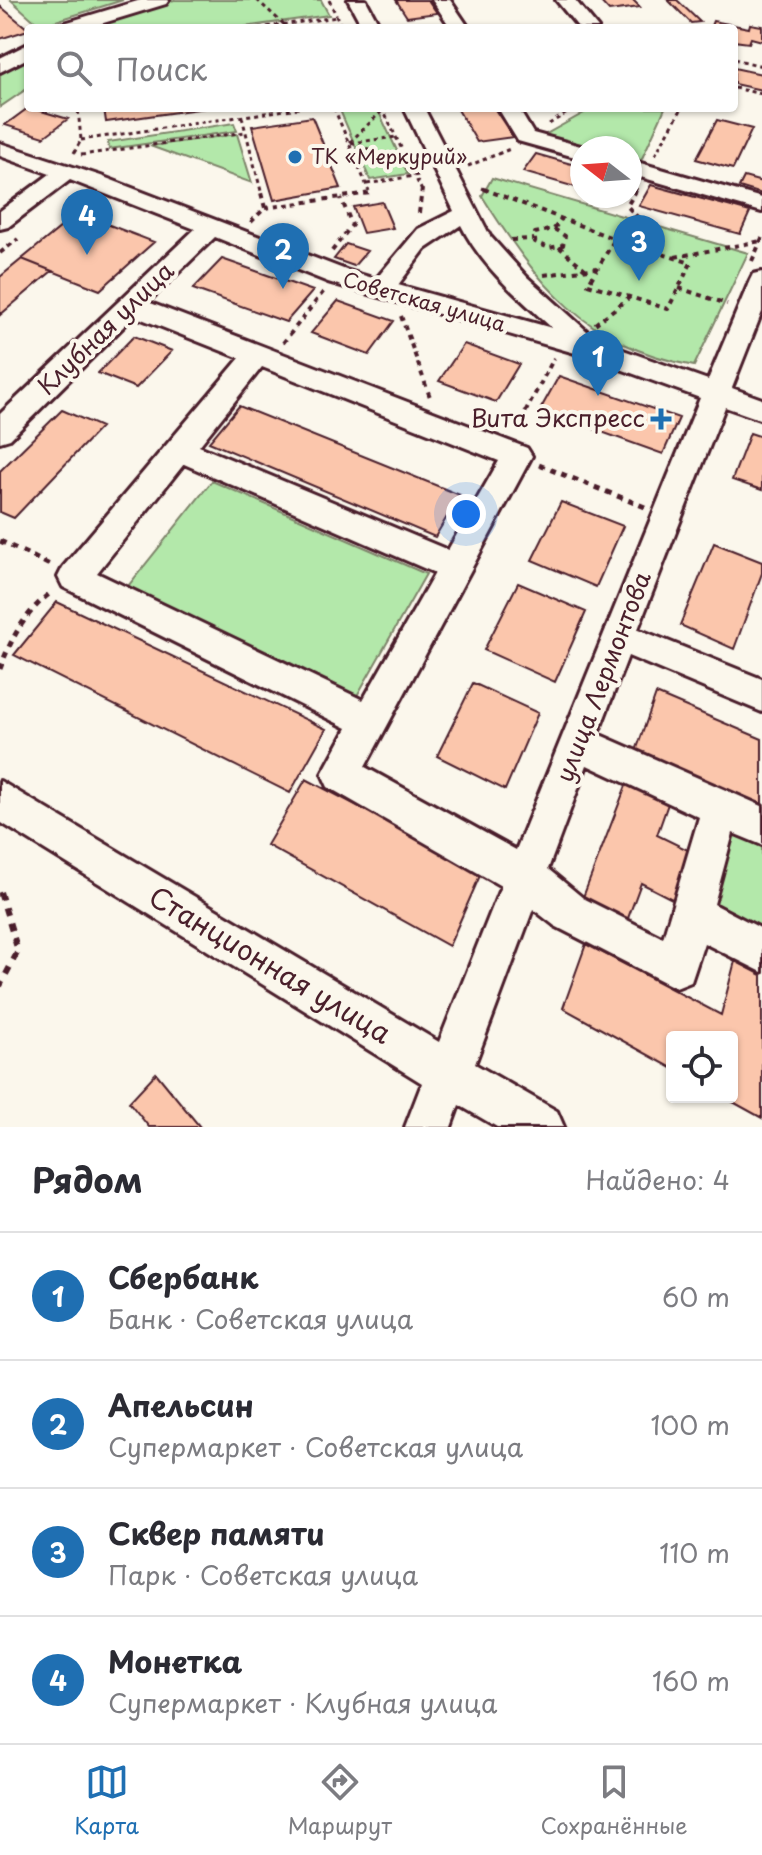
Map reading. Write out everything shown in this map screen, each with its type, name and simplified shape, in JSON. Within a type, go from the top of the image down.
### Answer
[{"type":"street","points":[[81,24],[160,0]]},
{"type":"street","points":[[357,0],[370,24]]},
{"type":"street","points":[[441,0],[457,24]]},
{"type":"street","points":[[565,0],[586,24]]},
{"type":"street","points":[[0,66],[24,52]]},
{"type":"street","points":[[416,112],[480,239],[518,283],[591,348]]},
{"type":"street","points":[[510,112],[525,137],[570,150]]},
{"type":"street","name":"Советская улица","points":[[0,149],[237,236],[327,273],[591,348],[762,410]]},
{"type":"street","points":[[642,170],[762,205]]},
{"type":"street","points":[[0,222],[67,172]]},
{"type":"street","points":[[376,289],[433,227],[468,214]]},
{"type":"street","name":"Клубная улица","points":[[0,431],[211,227]]},
{"type":"street","name":"улица Лермонтова","points":[[428,1127],[527,878],[618,636],[762,280]]},
{"type":"street","points":[[131,305],[517,456],[341,774],[527,878],[569,912],[676,967],[721,807]]},
{"type":"street","points":[[257,355],[74,577],[369,721]]},
{"type":"street","points":[[179,450],[455,567]]},
{"type":"street","points":[[618,636],[762,696]]},
{"type":"street","points":[[578,743],[762,826]]},
{"type":"street","name":"Станционная улица","points":[[0,800],[541,1127]]},
{"type":"street","points":[[691,914],[762,951]]},
{"type":"path","points":[[257,0],[285,24]]},
{"type":"path","points":[[329,0],[340,24]]},
{"type":"path","points":[[298,24],[337,17]]},
{"type":"path","points":[[738,60],[762,66]]},
{"type":"path","points":[[738,89],[762,94]]},
{"type":"path","points":[[78,112],[81,140],[73,156],[246,132]]},
{"type":"path","points":[[81,140],[274,112]]},
{"type":"path","points":[[237,236],[265,208],[370,193],[336,112]]},
{"type":"path","points":[[350,143],[379,112]]},
{"type":"path","points":[[384,112],[422,189],[419,212],[413,225]]},
{"type":"path","points":[[242,117],[265,208]]},
{"type":"path","points":[[350,143],[397,137]]},
{"type":"path","points":[[367,184],[447,172],[485,162],[508,151],[525,137]]},
{"type":"path","points":[[350,143],[409,163]]},
{"type":"path","points":[[485,190],[615,239],[691,263],[668,309],[588,284],[615,239]]},
{"type":"path","points":[[257,355],[280,346],[327,273],[352,225],[341,198]]},
{"type":"path","points":[[554,229],[561,219]]},
{"type":"path","points":[[625,242],[641,221]]},
{"type":"path","points":[[510,240],[534,239],[544,247],[559,247],[566,242],[565,236],[554,229],[539,230],[534,239]]},
{"type":"path","points":[[674,257],[761,241]]},
{"type":"path","points":[[559,247],[585,269]]},
{"type":"path","points":[[540,276],[598,268]]},
{"type":"path","points":[[679,288],[724,303]]},
{"type":"path","points":[[376,289],[404,319],[439,426]]},
{"type":"path","points":[[591,348],[595,323],[630,297]]},
{"type":"path","points":[[562,342],[513,436],[517,456],[668,516]]},
{"type":"path","points":[[0,541],[74,577]]},
{"type":"path","points":[[0,669],[8,643],[37,601],[74,577]]},
{"type":"path","points":[[0,892],[18,951],[0,986]]},
{"type":"green space","points":[[11,0],[123,0],[46,24],[38,24]]},
{"type":"green space","points":[[174,0],[321,0],[329,15],[265,24],[96,24]]},
{"type":"green space","points":[[24,60],[24,91],[0,107],[0,73]]},
{"type":"green space","points":[[341,112],[379,112],[408,174],[370,180]]},
{"type":"green space","points":[[586,112],[663,112],[642,158],[642,136],[570,136],[570,145],[541,137]]},
{"type":"green space","points":[[234,123],[237,131],[109,149],[108,142]]},
{"type":"green space","points":[[237,134],[252,183],[150,146]]},
{"type":"green space","points":[[492,178],[570,201],[570,208],[594,208],[748,253],[694,366],[622,343],[568,307],[524,258],[482,196]]},
{"type":"green space","points":[[212,481],[426,574],[354,701],[125,590]]},
{"type":"green space","points":[[732,825],[762,839],[762,938],[708,911]]},
{"type":"building","points":[[396,0],[428,0],[437,13],[407,17]]},
{"type":"building","points":[[599,0],[633,0],[640,7],[609,11]]},
{"type":"building","points":[[668,0],[677,0],[700,22],[691,23]]},
{"type":"building","points":[[0,6],[24,26],[24,31],[0,39]]},
{"type":"building","points":[[738,26],[762,26],[762,41],[751,38],[749,43],[738,42]]},
{"type":"building","points":[[738,69],[762,74],[762,90],[738,85]]},
{"type":"building","points":[[24,111],[44,112],[68,119],[44,137],[5,125]]},
{"type":"building","points":[[105,112],[177,112],[106,122]]},
{"type":"building","points":[[459,112],[497,112],[513,137],[477,142]]},
{"type":"building","name":"ТК «Меркурий»","points":[[312,117],[341,188],[274,200],[252,126]]},
{"type":"building","points":[[717,120],[752,129],[733,169],[696,159]]},
{"type":"building","points":[[536,154],[570,164],[570,186],[523,172]]},
{"type":"building","points":[[744,177],[762,182],[762,194],[739,187]]},
{"type":"building","points":[[651,185],[750,212],[740,234],[642,207]]},
{"type":"building","points":[[382,202],[393,228],[363,233],[353,207]]},
{"type":"building","points":[[78,213],[154,242],[100,290],[22,259]]},
{"type":"building","points":[[346,244],[367,251],[354,266],[334,259]]},
{"type":"building","points":[[22,259],[52,271],[0,315],[0,277]]},
{"type":"building","points":[[222,259],[313,291],[286,322],[193,289]]},
{"type":"building","points":[[338,301],[394,321],[369,355],[311,333]]},
{"type":"building","points":[[134,336],[172,351],[136,388],[98,373]]},
{"type":"building","points":[[464,344],[519,364],[496,402],[439,381]]},
{"type":"building","points":[[559,376],[679,418],[663,454],[540,410]]},
{"type":"building","points":[[239,406],[460,495],[435,537],[209,442]]},
{"type":"building","points":[[62,410],[101,427],[14,518],[0,512],[0,471]]},
{"type":"building","points":[[750,433],[762,437],[762,490],[732,480]]},
{"type":"building","points":[[561,502],[623,526],[596,587],[532,560]]},
{"type":"building","points":[[714,543],[762,562],[762,573],[734,649],[680,625]]},
{"type":"building","points":[[518,583],[586,612],[555,682],[484,650]]},
{"type":"building","points":[[57,602],[326,729],[290,793],[14,655]]},
{"type":"building","points":[[473,683],[538,713],[505,790],[437,756]]},
{"type":"building","points":[[656,694],[762,739],[762,810],[635,754]]},
{"type":"building","points":[[629,778],[670,798],[657,835],[692,852],[676,901],[641,883],[624,929],[580,905]]},
{"type":"building","points":[[306,779],[482,871],[449,946],[267,845]]},
{"type":"building","points":[[586,944],[721,1015],[735,961],[762,975],[762,1118],[735,1103],[738,1103],[738,1031],[666,1031],[666,1065],[563,1008]]},
{"type":"building","points":[[156,1073],[200,1127],[149,1127],[129,1102]]},
{"type":"place","name":"ТК «Меркурий»","points":[[295,157]]},
{"type":"place","name":"Монетка","points":[[87,255]]},
{"type":"place","name":"Сквер памяти","points":[[639,281]]},
{"type":"place","name":"Апельсин","points":[[283,289]]},
{"type":"place","name":"Сбербанк","points":[[598,396]]},
{"type":"place","name":"Вита Экспресс","points":[[661,419]]}]
